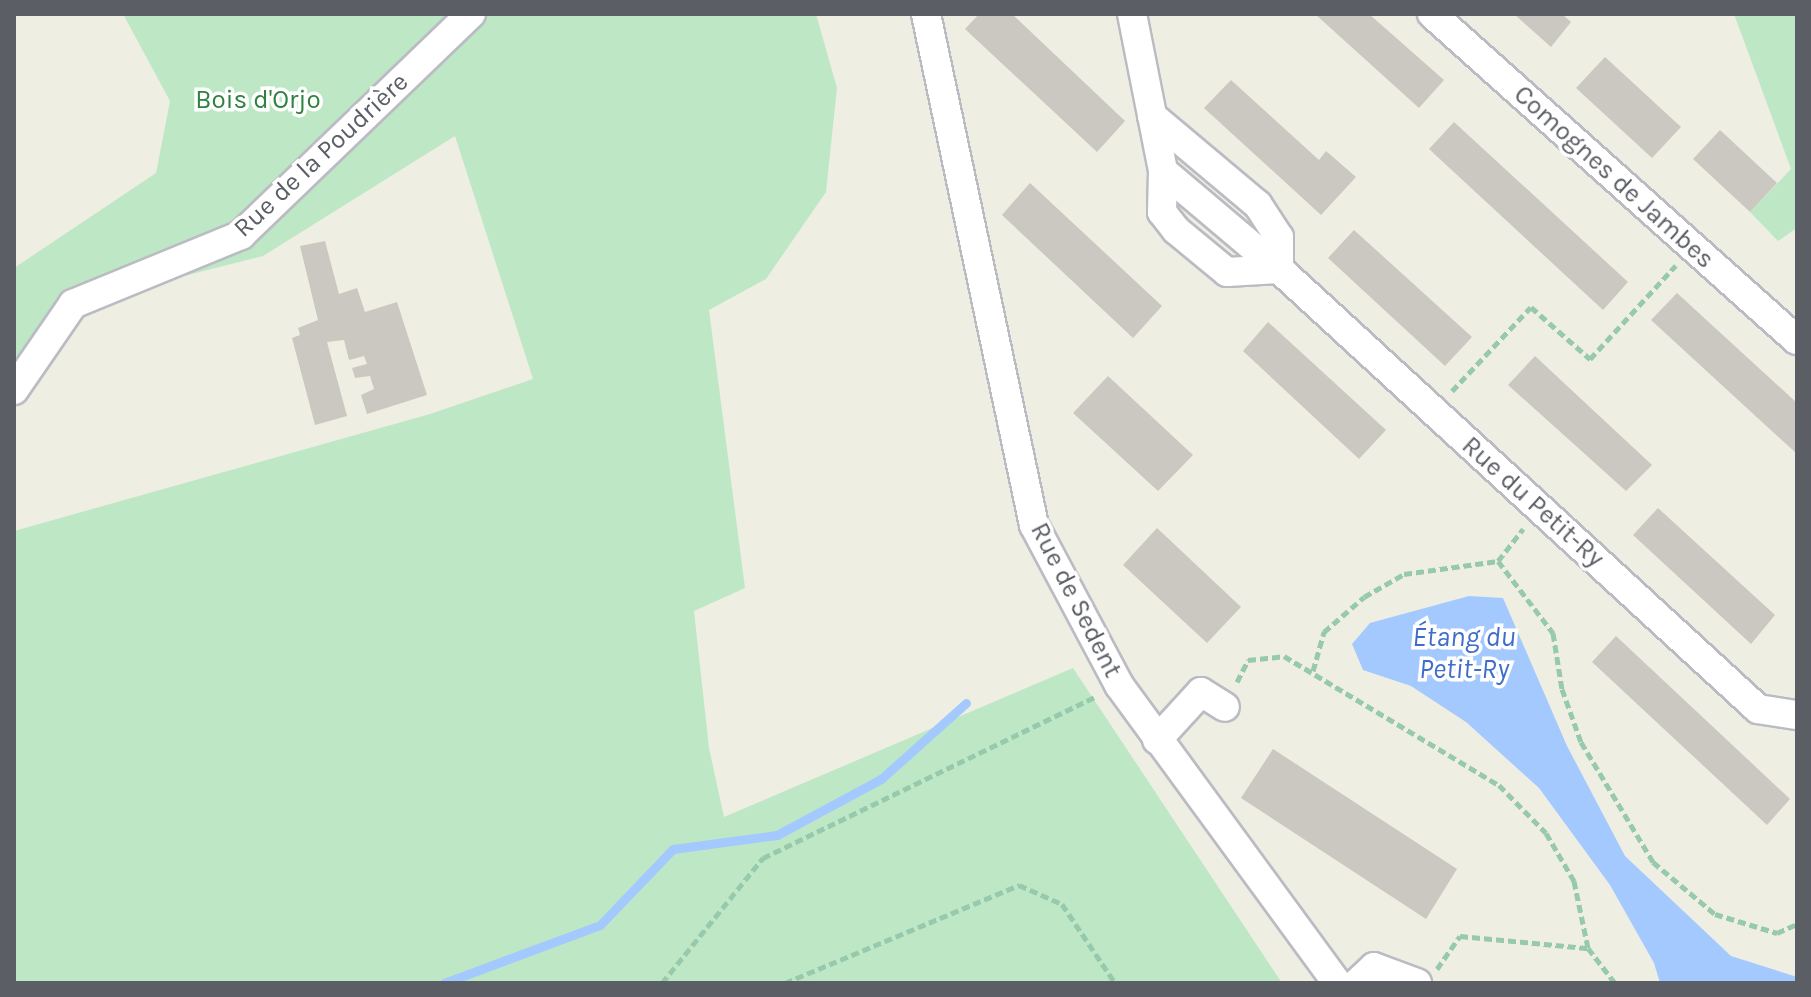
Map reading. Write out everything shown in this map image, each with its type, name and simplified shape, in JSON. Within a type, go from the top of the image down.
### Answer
[{"type":"street","name":"Rue de la Poudrière","points":[[14,390],[73,304],[241,235],[471,14]]},
{"type":"street","name":"Rue de Sedent","points":[[926,14],[1034,525],[1119,685],[1337,983]]},
{"type":"street","points":[[1132,14],[1152,116],[1163,171],[1162,212],[1176,230],[1227,272],[1279,269],[1279,237],[1258,205],[1152,116]]},
{"type":"street","name":"Comognes de Jambes","points":[[1432,14],[1797,340]]},
{"type":"street","name":"Rue du Petit-Ry","points":[[1279,269],[1758,709],[1797,715]]},
{"type":"street","points":[[1157,740],[1201,692],[1225,707]]},
{"type":"street","points":[[1357,983],[1374,967],[1426,977]]},
{"type":"path","points":[[1433,412],[1531,307],[1590,359],[1692,246]]},
{"type":"path","points":[[1313,671],[1324,632],[1364,597],[1404,574],[1498,561],[1540,508]]},
{"type":"path","points":[[1498,561],[1553,633],[1562,689],[1581,742],[1653,862],[1715,914],[1777,933],[1797,924]]},
{"type":"path","points":[[1225,707],[1248,660],[1284,656],[1499,785],[1546,833],[1574,881],[1588,948],[1615,983]]},
{"type":"path","points":[[662,983],[763,858],[1119,685]]},
{"type":"path","points":[[785,983],[1019,885],[1062,904],[1115,983]]},
{"type":"path","points":[[1426,977],[1460,936],[1588,948]]},
{"type":"green space","name":"Bois d'Orjo","points":[[123,14],[816,14],[837,88],[826,192],[766,279],[709,310],[745,588],[694,611],[709,748],[724,817],[1073,668],[1282,983],[14,983],[14,531],[430,414],[533,379],[455,136],[263,256],[73,304],[14,390],[14,268],[156,173],[170,101]]},
{"type":"green space","points":[[1734,14],[1797,14],[1797,228],[1778,241],[1750,212],[1791,169]]},
{"type":"water","name":"Étang du Petit-Ry","points":[[1469,596],[1503,598],[1567,746],[1625,856],[1731,956],[1797,977],[1797,983],[1660,983],[1654,963],[1610,885],[1539,788],[1466,722],[1411,686],[1363,670],[1352,644],[1370,623]]},
{"type":"building","points":[[979,14],[1012,14],[1125,121],[1097,152],[965,29]]},
{"type":"building","points":[[1315,14],[1369,14],[1444,80],[1419,108]]},
{"type":"building","points":[[1514,14],[1562,14],[1571,22],[1551,47]]},
{"type":"building","points":[[1605,57],[1681,127],[1652,158],[1576,88]]},
{"type":"building","points":[[1231,80],[1319,160],[1326,151],[1356,177],[1321,215],[1204,108]]},
{"type":"building","points":[[1454,122],[1628,282],[1603,310],[1429,149]]},
{"type":"building","points":[[1720,130],[1777,183],[1750,212],[1693,159]]},
{"type":"building","points":[[1030,183],[1162,306],[1133,338],[1002,215]]},
{"type":"building","points":[[1354,230],[1472,337],[1445,366],[1328,258]]},
{"type":"building","points":[[325,241],[339,294],[357,288],[365,312],[397,302],[427,395],[367,414],[361,395],[374,389],[370,376],[355,378],[352,368],[367,364],[364,356],[349,360],[344,340],[327,342],[347,416],[315,425],[292,338],[300,335],[298,328],[318,320],[300,246]]},
{"type":"building","points":[[1677,293],[1797,403],[1797,454],[1651,320]]},
{"type":"building","points":[[1268,322],[1386,430],[1359,459],[1243,351]]},
{"type":"building","points":[[1535,356],[1652,465],[1626,491],[1508,385]]},
{"type":"building","points":[[1108,376],[1193,455],[1158,491],[1073,413]]},
{"type":"building","points":[[1658,508],[1775,615],[1751,644],[1633,535]]},
{"type":"building","points":[[1157,528],[1241,607],[1207,643],[1123,565]]},
{"type":"building","points":[[1616,636],[1790,799],[1767,825],[1592,662]]},
{"type":"building","points":[[1273,749],[1457,869],[1426,919],[1241,798]]},
{"type":"waterway","points":[[444,983],[600,925],[673,849],[777,835],[881,779],[966,703]]}]
